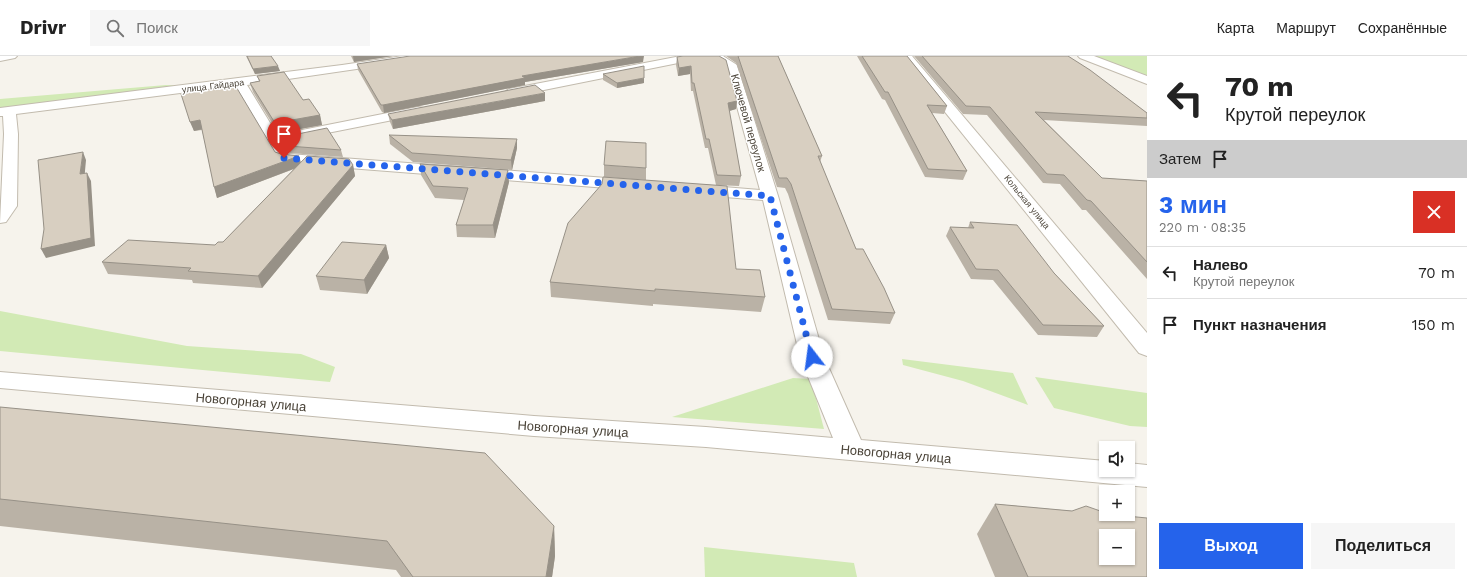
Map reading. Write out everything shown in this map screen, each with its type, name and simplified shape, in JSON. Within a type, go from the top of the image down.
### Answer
[{"type":"street","points":[[0,58],[11,56]]},
{"type":"street","name":"улица Гайдара","points":[[5,112],[342,69],[425,56]]},
{"type":"street","points":[[497,96],[698,56]]},
{"type":"street","name":"Ключевой переулок","points":[[714,56],[731,65],[770,196],[812,357],[852,450]]},
{"type":"street","name":"Кольская улица","points":[[906,56],[1147,348]]},
{"type":"street","points":[[1084,56],[1147,80]]},
{"type":"street","points":[[239,82],[284,158],[645,186]]},
{"type":"street","points":[[272,140],[427,109]]},
{"type":"street","points":[[0,218],[8,206],[11,134],[5,112]]},
{"type":"street","points":[[684,189],[770,196]]},
{"type":"street","name":"Новогорная улица","points":[[0,380],[534,426],[698,437],[1147,476]]},
{"type":"green space","points":[[1094,56],[1147,56],[1147,77]]},
{"type":"green space","points":[[166,85],[192,86],[0,110],[0,99]]},
{"type":"green space","points":[[0,311],[187,346],[301,354],[335,367],[330,382],[0,351]]},
{"type":"green space","points":[[902,359],[1013,373],[1028,405],[963,381],[903,365]]},
{"type":"green space","points":[[1035,377],[1147,393],[1147,427],[1130,426],[1054,408]]},
{"type":"green space","points":[[793,378],[811,379],[824,429],[672,417]]},
{"type":"green space","points":[[704,547],[854,563],[857,577],[705,577]]},
{"type":"building","points":[[247,56],[271,56],[278,66],[253,69]]},
{"type":"building","points":[[410,56],[640,56],[522,76],[525,78],[381,105],[357,64]]},
{"type":"building","points":[[719,56],[726,60],[737,101],[728,103],[741,176],[717,175],[709,139],[706,139],[694,83],[692,83],[691,66],[679,68],[677,57]]},
{"type":"building","points":[[738,56],[778,56],[822,156],[818,156],[856,249],[863,249],[884,288],[895,313],[832,309],[791,184],[787,178],[779,178]]},
{"type":"building","points":[[862,56],[907,56],[947,106],[927,105],[967,171],[928,169],[888,92],[885,92]]},
{"type":"building","points":[[922,56],[1068,56],[1090,70],[1147,113],[1147,118],[1035,112],[1102,178],[1147,181],[1147,262],[1091,201],[1087,200],[1064,175],[1047,174],[990,107],[966,106]]},
{"type":"building","points":[[644,66],[644,78],[617,83],[603,74]]},
{"type":"building","points":[[284,72],[303,100],[309,99],[320,115],[275,123],[250,83],[260,81],[257,76]]},
{"type":"building","points":[[235,85],[275,152],[299,156],[214,187],[200,120],[190,122],[181,94]]},
{"type":"building","points":[[535,85],[545,93],[392,120],[388,114]]},
{"type":"building","points":[[327,128],[341,150],[288,146],[283,137]]},
{"type":"building","points":[[389,135],[517,139],[511,160],[412,153]]},
{"type":"building","points":[[606,141],[646,143],[646,168],[604,165]]},
{"type":"building","points":[[83,152],[80,174],[87,173],[91,238],[41,249],[44,229],[38,160]]},
{"type":"building","points":[[307,156],[349,159],[353,165],[258,276],[188,271],[191,268],[102,262],[128,240],[215,245],[218,242],[223,242]]},
{"type":"building","points":[[420,164],[508,170],[493,225],[456,225],[468,188],[433,186]]},
{"type":"building","points":[[603,177],[727,186],[736,269],[760,270],[765,297],[655,289],[655,291],[550,282],[568,223],[602,184]]},
{"type":"building","points":[[970,222],[1017,225],[1054,273],[1104,326],[1043,325],[998,270],[976,269],[950,227],[974,228]]},
{"type":"building","points":[[342,242],[386,245],[364,280],[316,276]]},
{"type":"building","points":[[0,407],[485,453],[554,526],[546,577],[413,577],[387,541],[0,499]]},
{"type":"building","points":[[995,504],[1072,511],[1086,506],[1099,511],[1099,521],[1135,521],[1135,517],[1147,518],[1147,577],[1028,577]]},
{"type":"route","points":[[284,158],[310,161],[458,170],[770,196],[812,357]]}]
